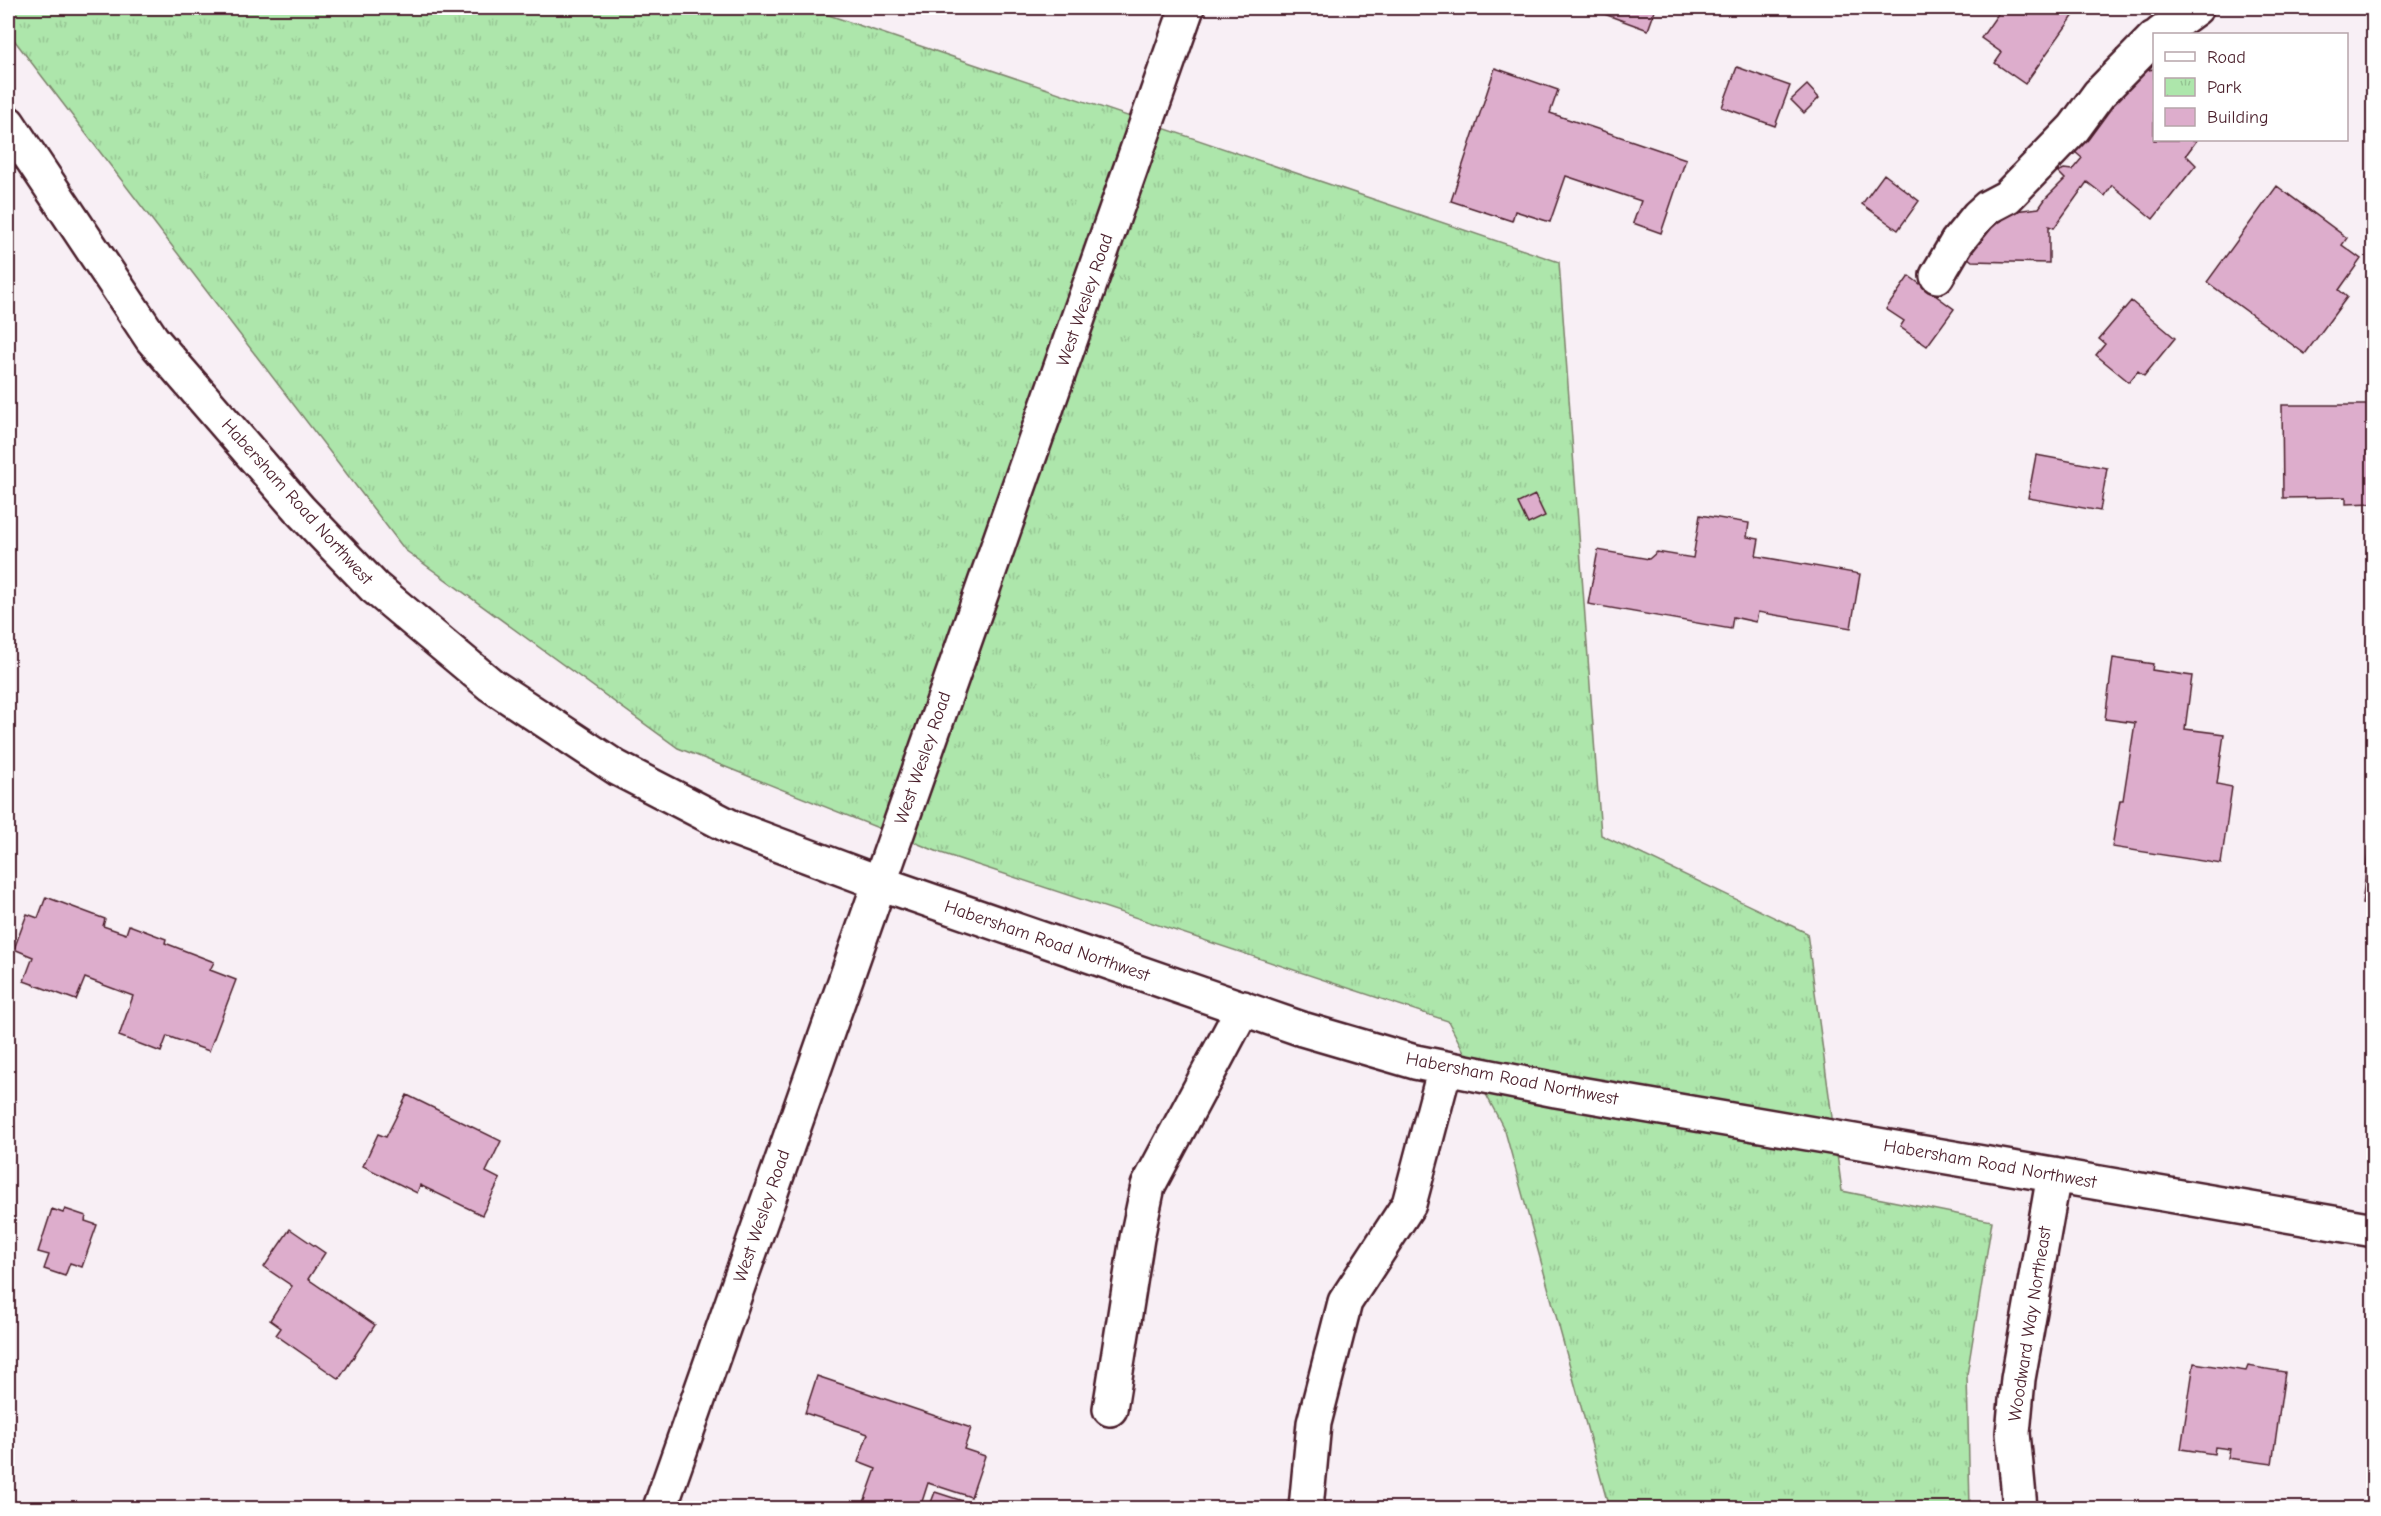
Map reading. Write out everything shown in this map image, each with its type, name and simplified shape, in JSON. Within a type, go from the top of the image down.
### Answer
[{"type":"street","name":"West Wesley Road","points":[[660,1509],[1187,8]]},
{"type":"street","points":[[2161,33],[2196,8]]},
{"type":"street","points":[[1937,276],[1957,242],[1978,216],[1988,207],[2007,197],[2074,128],[2099,94],[2153,39]]},
{"type":"street","name":"Habersham Road Northwest","points":[[8,123],[152,339],[300,510],[374,587],[490,685],[617,768],[733,828],[880,883],[1243,1008],[1415,1062],[1568,1092],[2373,1230]]},
{"type":"street","points":[[1110,1409],[1137,1238],[1148,1186],[1243,1008]]},
{"type":"street","points":[[1306,1509],[1314,1423],[1345,1302],[1410,1204],[1445,1068]]},
{"type":"street","name":"Woodward Way Northeast","points":[[2019,1509],[2013,1433],[2018,1379],[2054,1175]]},
{"type":"green space","points":[[8,8],[808,8],[1559,262],[1601,835],[1807,933],[1842,1191],[1992,1221],[1967,1375],[1970,1508],[1609,1508],[1505,1131],[1448,1021],[941,853],[678,748],[405,550],[8,32]]},
{"type":"building","points":[[1588,8],[1656,8],[1648,30]]},
{"type":"building","points":[[2002,8],[2079,8],[2025,84],[1995,63],[2002,53],[1981,38]]},
{"type":"building","points":[[1737,67],[1790,86],[1775,126],[1722,107]]},
{"type":"building","points":[[1495,68],[1558,90],[1550,113],[1686,159],[1661,233],[1633,223],[1641,201],[1566,176],[1550,222],[1515,211],[1512,221],[1451,201]]},
{"type":"building","points":[[2153,69],[2153,141],[2196,141],[2186,155],[2196,165],[2153,219],[2112,185],[2105,196],[2087,182],[2054,228],[2049,226],[2049,263],[1972,261],[1962,253],[1990,214],[2039,208],[2065,179],[2058,172],[2064,169],[2072,170],[2082,158],[2075,152],[2138,72]]},
{"type":"building","points":[[1807,85],[1819,98],[1804,113],[1791,100]]},
{"type":"building","points":[[1884,174],[1919,201],[1898,230],[1862,204]]},
{"type":"building","points":[[2277,186],[2347,238],[2342,245],[2361,259],[2339,290],[2347,297],[2305,354],[2207,282]]},
{"type":"building","points":[[1909,276],[1954,309],[1927,346],[1900,327],[1904,321],[1886,309]]},
{"type":"building","points":[[2131,301],[2175,338],[2144,376],[2138,371],[2129,382],[2096,355],[2105,344],[2099,339]]},
{"type":"building","points":[[2282,405],[2374,405],[2374,503],[2346,504],[2346,497],[2283,498]]},
{"type":"building","points":[[2036,455],[2107,468],[2100,511],[2028,498]]},
{"type":"building","points":[[1535,495],[1545,516],[1528,524],[1518,503]]},
{"type":"building","points":[[1700,515],[1749,523],[1747,537],[1759,539],[1756,556],[1860,574],[1851,628],[1758,612],[1756,622],[1733,617],[1731,629],[1588,604],[1598,550],[1649,559],[1657,552],[1693,558]]},
{"type":"building","points":[[2113,658],[2153,664],[2152,670],[2192,676],[2185,729],[2224,734],[2217,784],[2232,787],[2221,864],[2112,847],[2120,800],[2123,800],[2135,723],[2105,719]]},
{"type":"building","points":[[2374,802],[2374,905],[2362,904]]},
{"type":"building","points":[[46,897],[105,919],[103,926],[126,934],[129,925],[166,939],[165,943],[214,962],[210,970],[236,980],[209,1051],[167,1036],[161,1052],[119,1036],[133,996],[85,978],[76,1000],[24,981],[33,957],[14,949],[27,914],[38,918]]},
{"type":"building","points":[[407,1095],[501,1141],[486,1172],[500,1179],[482,1215],[420,1185],[417,1193],[363,1166],[378,1134],[386,1137]]},
{"type":"building","points":[[52,1209],[63,1213],[65,1209],[86,1216],[85,1221],[97,1225],[82,1267],[70,1263],[65,1276],[44,1269],[49,1255],[38,1252]]},
{"type":"building","points":[[290,1229],[325,1253],[308,1279],[375,1325],[339,1379],[276,1335],[281,1328],[270,1320],[292,1286],[264,1267]]},
{"type":"building","points":[[2194,1363],[2246,1371],[2248,1366],[2285,1372],[2272,1464],[2228,1458],[2230,1449],[2215,1447],[2214,1454],[2181,1449]]},
{"type":"building","points":[[817,1376],[971,1428],[964,1449],[985,1456],[971,1497],[928,1483],[920,1508],[862,1508],[876,1469],[858,1462],[868,1434],[805,1413]]},
{"type":"building","points":[[935,1492],[969,1503],[967,1508],[929,1508]]}]
